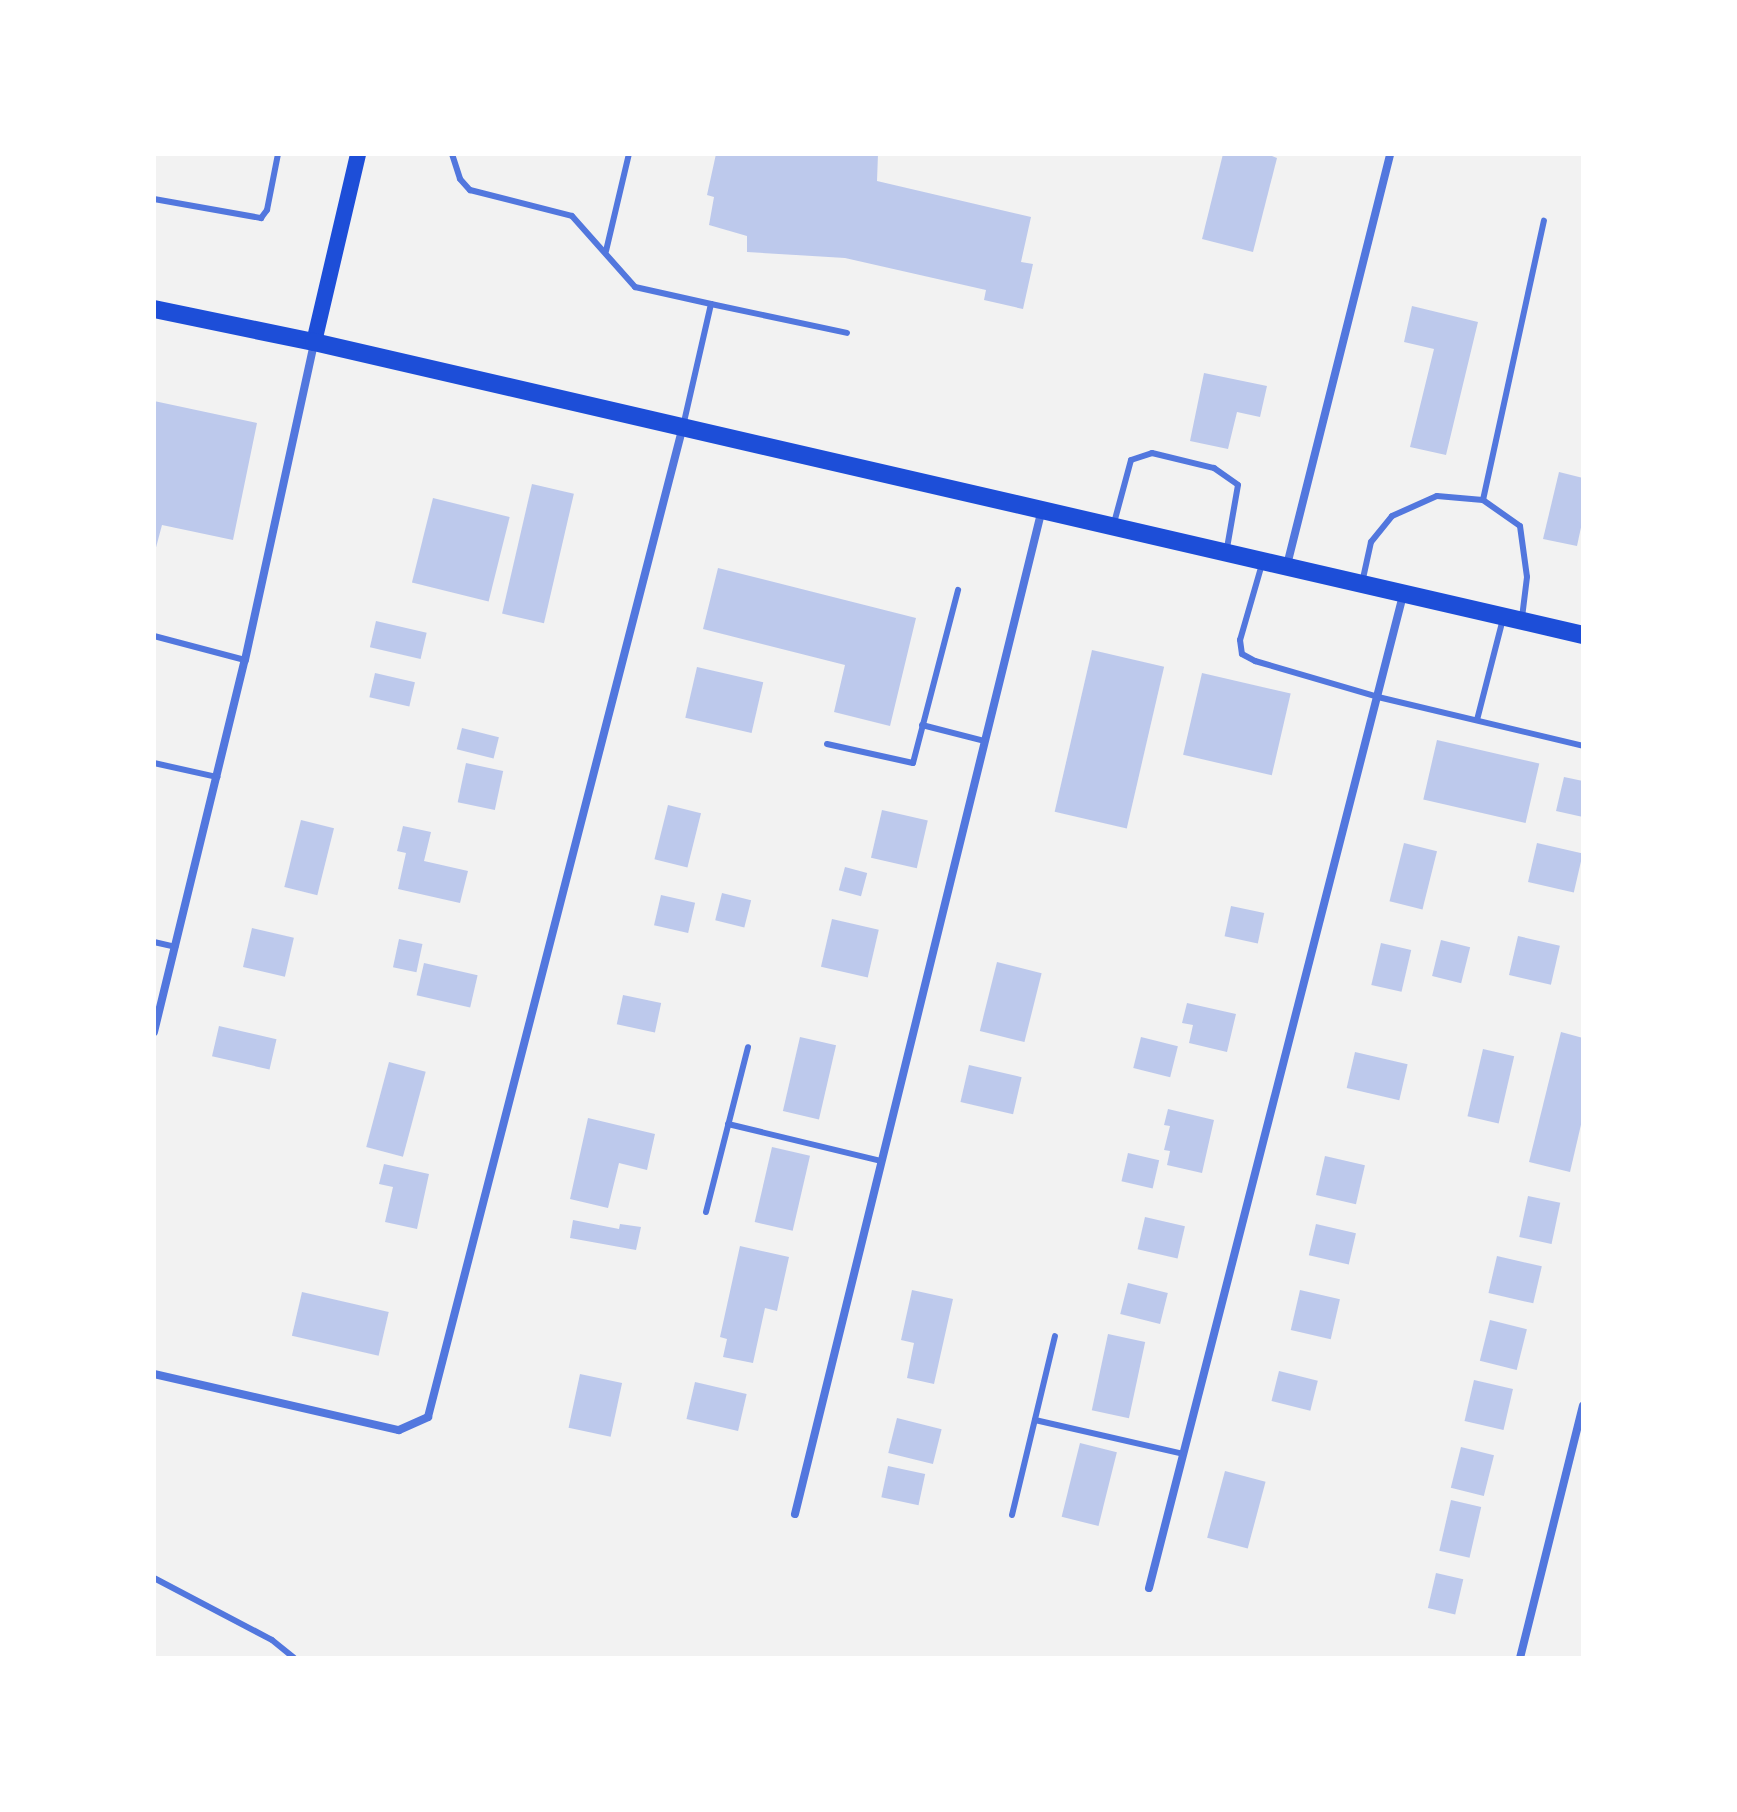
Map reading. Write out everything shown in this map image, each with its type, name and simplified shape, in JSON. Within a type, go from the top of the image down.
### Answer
[{"type":"main road","points":[[314,342],[358,154]]},
{"type":"main road","points":[[154,309],[314,342],[1041,513],[1583,635]]},
{"type":"street","points":[[1285,569],[1390,154]]},
{"type":"street","points":[[154,1032],[245,660],[314,342]]},
{"type":"street","points":[[154,1374],[399,1430],[419,1424],[428,1417],[434,1404],[682,430]]},
{"type":"street","points":[[795,1514],[1041,513]]},
{"type":"street","points":[[1149,1588],[1403,595]]},
{"type":"street","points":[[1520,1658],[1583,1406]]},
{"type":"lane","points":[[154,199],[261,218],[267,210],[278,154]]},
{"type":"lane","points":[[452,154],[452,164],[470,190],[572,216],[635,287],[847,333]]},
{"type":"lane","points":[[606,251],[629,154]]},
{"type":"lane","points":[[1483,500],[1544,221]]},
{"type":"lane","points":[[682,430],[711,304]]},
{"type":"lane","points":[[1113,529],[1131,460],[1152,453],[1214,468],[1238,485],[1225,555]]},
{"type":"lane","points":[[1362,587],[1371,542],[1392,516],[1437,496],[1483,500],[1520,526],[1527,577],[1477,720]]},
{"type":"lane","points":[[1262,564],[1240,640],[1242,654],[1255,661],[1378,697],[1583,746]]},
{"type":"lane","points":[[827,744],[913,763],[958,590]]},
{"type":"lane","points":[[154,636],[245,660]]},
{"type":"lane","points":[[922,725],[985,741]]},
{"type":"lane","points":[[154,763],[217,777]]},
{"type":"lane","points":[[154,942],[175,947]]},
{"type":"lane","points":[[706,1212],[748,1047]]},
{"type":"lane","points":[[728,1124],[881,1161]]},
{"type":"lane","points":[[1012,1515],[1055,1336]]},
{"type":"lane","points":[[1035,1420],[1183,1454]]},
{"type":"lane","points":[[154,1578],[272,1640],[294,1658]]},
{"type":"building","points":[[716,154],[878,154],[877,181],[1031,217],[1021,262],[1033,264],[1023,309],[984,300],[986,290],[845,258],[747,252],[747,236],[709,225],[714,197],[707,195]]},
{"type":"building","points":[[1223,154],[1267,154],[1277,158],[1253,252],[1202,239]]},
{"type":"building","points":[[1412,306],[1478,322],[1446,455],[1410,447],[1434,349],[1404,342]]},
{"type":"building","points":[[1204,373],[1267,386],[1260,417],[1237,412],[1228,449],[1190,441]]},
{"type":"building","points":[[154,401],[257,423],[233,540],[162,525],[154,555]]},
{"type":"building","points":[[1559,472],[1583,478],[1583,518],[1577,546],[1543,539]]},
{"type":"building","points":[[532,484],[574,494],[544,623],[502,614]]},
{"type":"building","points":[[433,498],[510,517],[489,602],[412,582]]},
{"type":"building","points":[[718,568],[916,618],[890,726],[834,712],[845,665],[703,629]]},
{"type":"building","points":[[376,621],[427,633],[421,659],[370,647]]},
{"type":"building","points":[[1092,650],[1164,667],[1127,828],[1055,812]]},
{"type":"building","points":[[697,667],[763,682],[752,733],[685,718]]},
{"type":"building","points":[[375,673],[415,682],[409,707],[369,697]]},
{"type":"building","points":[[1202,673],[1291,693],[1272,775],[1183,755]]},
{"type":"building","points":[[462,728],[499,737],[494,759],[457,749]]},
{"type":"building","points":[[1437,740],[1539,764],[1526,823],[1423,799]]},
{"type":"building","points":[[466,763],[503,771],[495,810],[458,802]]},
{"type":"building","points":[[1564,777],[1583,781],[1583,817],[1556,811]]},
{"type":"building","points":[[668,805],[701,813],[687,868],[654,859]]},
{"type":"building","points":[[882,810],[928,821],[917,868],[871,858]]},
{"type":"building","points":[[301,820],[334,828],[317,895],[284,887]]},
{"type":"building","points":[[403,826],[431,832],[424,861],[468,871],[460,903],[398,889],[406,853],[397,851]]},
{"type":"building","points":[[1404,843],[1437,851],[1422,909],[1389,901]]},
{"type":"building","points":[[1537,843],[1583,854],[1574,893],[1528,882]]},
{"type":"building","points":[[845,867],[867,873],[861,896],[839,890]]},
{"type":"building","points":[[722,893],[751,900],[744,927],[715,920]]},
{"type":"building","points":[[661,895],[695,903],[688,933],[654,925]]},
{"type":"building","points":[[1231,906],[1264,913],[1258,943],[1225,936]]},
{"type":"building","points":[[832,919],[879,930],[868,978],[821,967]]},
{"type":"building","points":[[252,928],[294,938],[285,977],[243,967]]},
{"type":"building","points":[[1518,936],[1560,946],[1551,985],[1509,975]]},
{"type":"building","points":[[399,939],[422,944],[416,972],[393,967]]},
{"type":"building","points":[[1441,940],[1470,947],[1461,983],[1432,976]]},
{"type":"building","points":[[1381,943],[1411,950],[1402,992],[1371,985]]},
{"type":"building","points":[[997,962],[1042,973],[1024,1042],[980,1031]]},
{"type":"building","points":[[424,963],[478,975],[470,1008],[417,995]]},
{"type":"building","points":[[623,995],[661,1003],[655,1032],[617,1024]]},
{"type":"building","points":[[1187,1003],[1236,1014],[1227,1052],[1189,1043],[1193,1025],[1182,1023]]},
{"type":"building","points":[[219,1026],[276,1039],[270,1069],[212,1056]]},
{"type":"building","points":[[1561,1032],[1583,1038],[1583,1116],[1570,1172],[1529,1162]]},
{"type":"building","points":[[800,1037],[836,1045],[819,1119],[783,1111]]},
{"type":"building","points":[[1141,1037],[1178,1046],[1170,1077],[1133,1068]]},
{"type":"building","points":[[1483,1049],[1514,1056],[1499,1123],[1467,1116]]},
{"type":"building","points":[[1355,1052],[1408,1064],[1399,1100],[1347,1088]]},
{"type":"building","points":[[389,1062],[426,1072],[403,1157],[366,1147]]},
{"type":"building","points":[[969,1065],[1022,1077],[1013,1114],[960,1102]]},
{"type":"building","points":[[1168,1109],[1214,1120],[1202,1173],[1167,1165],[1170,1151],[1164,1150],[1170,1126],[1164,1125]]},
{"type":"building","points":[[588,1118],[655,1134],[647,1170],[619,1163],[608,1208],[570,1199]]},
{"type":"building","points":[[772,1147],[810,1156],[793,1231],[755,1222]]},
{"type":"building","points":[[1128,1153],[1159,1160],[1153,1188],[1121,1181]]},
{"type":"building","points":[[1325,1156],[1365,1165],[1356,1204],[1316,1195]]},
{"type":"building","points":[[384,1164],[429,1174],[417,1229],[385,1222],[393,1187],[379,1184]]},
{"type":"building","points":[[1528,1196],[1560,1203],[1552,1244],[1519,1237]]},
{"type":"building","points":[[1145,1217],[1185,1226],[1178,1258],[1138,1249]]},
{"type":"building","points":[[573,1220],[619,1229],[620,1224],[641,1227],[636,1250],[570,1238]]},
{"type":"building","points":[[1316,1224],[1356,1233],[1349,1264],[1309,1255]]},
{"type":"building","points":[[740,1246],[789,1257],[777,1311],[765,1308],[753,1363],[723,1357],[727,1339],[720,1337]]},
{"type":"building","points":[[1497,1256],[1542,1266],[1533,1303],[1488,1293]]},
{"type":"building","points":[[1128,1283],[1168,1293],[1160,1324],[1120,1314]]},
{"type":"building","points":[[912,1290],[953,1299],[934,1384],[907,1378],[914,1343],[901,1340]]},
{"type":"building","points":[[1300,1290],[1340,1299],[1331,1339],[1291,1330]]},
{"type":"building","points":[[302,1292],[389,1312],[379,1356],[292,1336]]},
{"type":"building","points":[[1490,1320],[1527,1329],[1517,1370],[1480,1361]]},
{"type":"building","points":[[1108,1334],[1145,1342],[1129,1418],[1092,1410]]},
{"type":"building","points":[[1279,1371],[1318,1381],[1310,1411],[1272,1401]]},
{"type":"building","points":[[580,1374],[622,1383],[611,1437],[569,1428]]},
{"type":"building","points":[[1474,1380],[1513,1389],[1504,1430],[1465,1421]]},
{"type":"building","points":[[695,1382],[747,1394],[738,1431],[686,1419]]},
{"type":"building","points":[[897,1418],[942,1429],[933,1464],[888,1453]]},
{"type":"building","points":[[1080,1443],[1117,1452],[1098,1526],[1062,1517]]},
{"type":"building","points":[[1461,1447],[1494,1455],[1484,1496],[1451,1488]]},
{"type":"building","points":[[888,1466],[925,1474],[919,1505],[881,1497]]},
{"type":"building","points":[[1225,1471],[1266,1482],[1248,1549],[1207,1538]]},
{"type":"building","points":[[1451,1500],[1481,1507],[1470,1558],[1439,1551]]},
{"type":"building","points":[[1436,1573],[1463,1579],[1455,1614],[1428,1608]]}]
